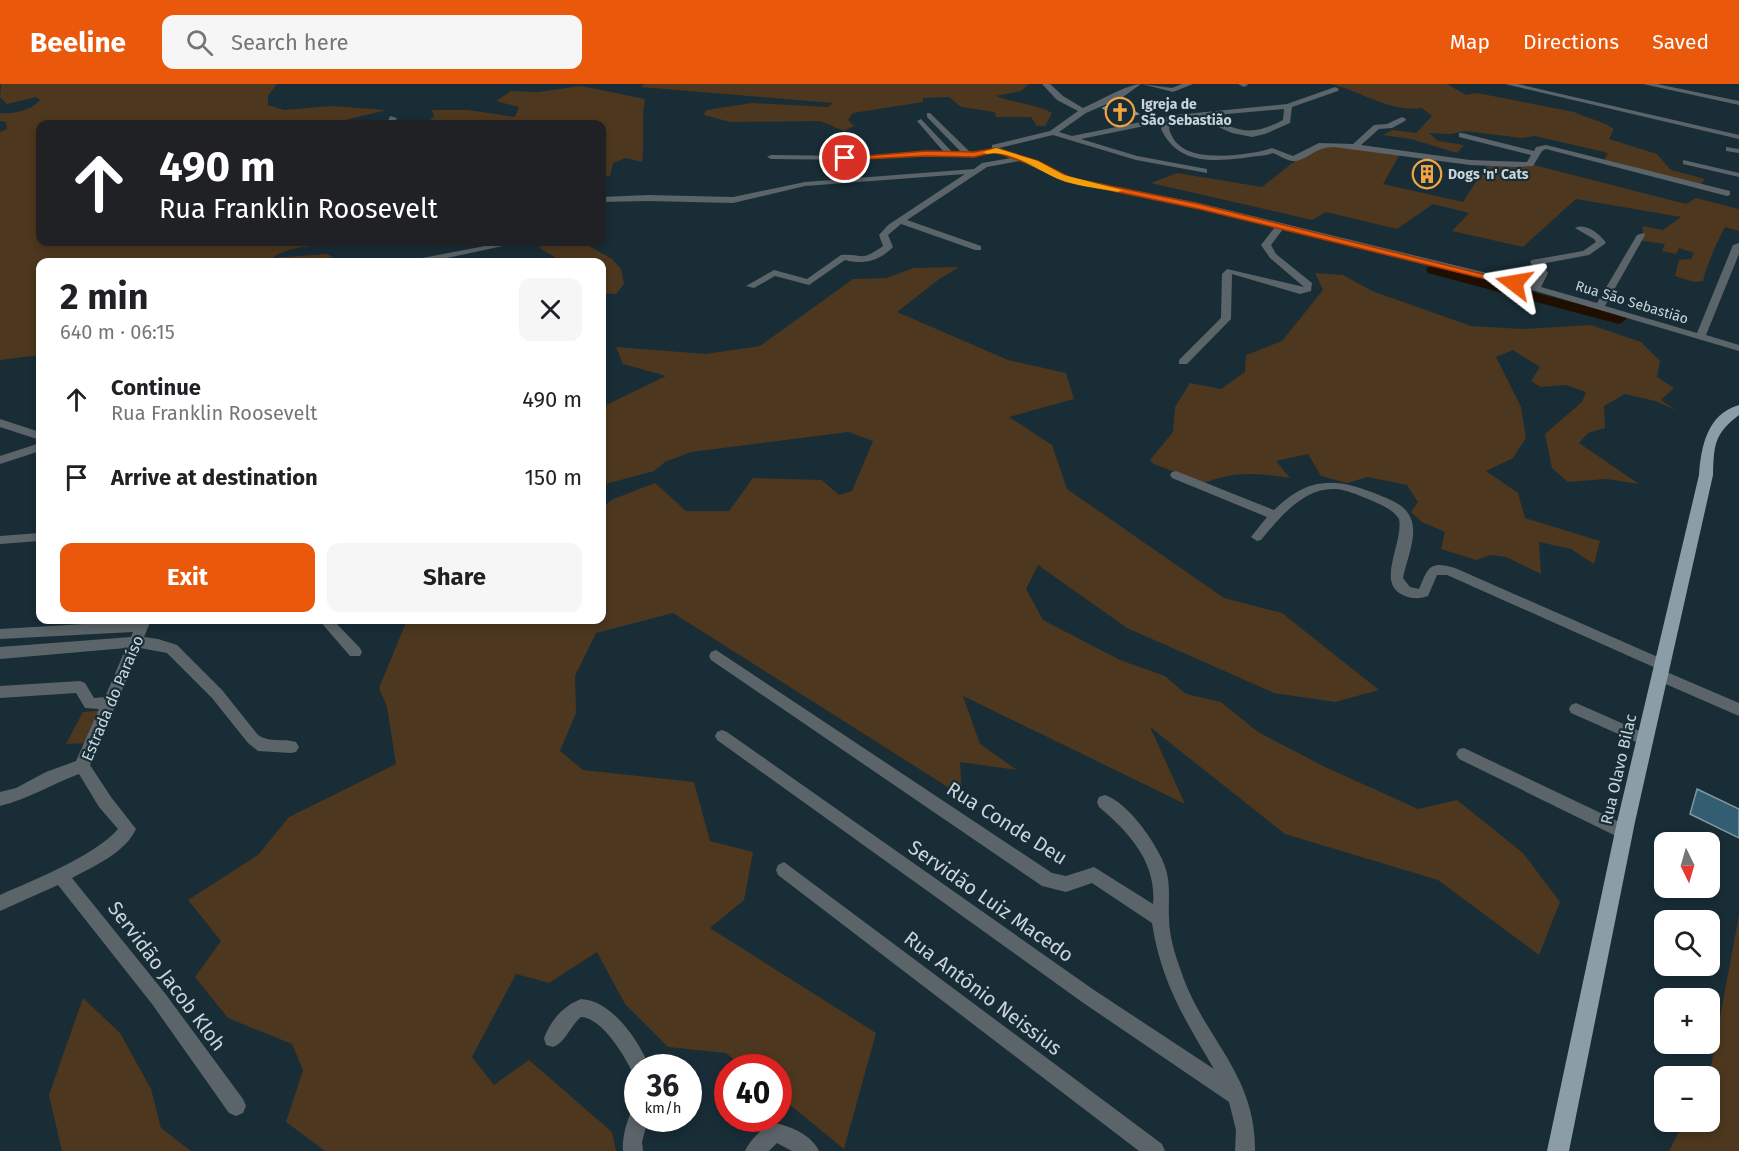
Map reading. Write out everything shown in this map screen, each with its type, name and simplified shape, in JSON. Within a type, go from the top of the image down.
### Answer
[{"type":"main road","name":"Rua Olavo Bilac","points":[[1558,1151],[1624,831],[1706,475],[1708,440],[1713,431],[1739,409]]},
{"type":"street","points":[[1046,84],[1060,98],[1083,111]]},
{"type":"street","points":[[771,157],[971,154],[996,150],[995,147],[1003,143],[1053,133],[1083,111],[1112,99],[1137,84]]},
{"type":"street","points":[[1146,84],[1173,90],[1189,84]]},
{"type":"street","points":[[1509,84],[1739,137]]},
{"type":"street","points":[[1647,84],[1739,103]]},
{"type":"street","points":[[1692,85],[1739,95]]},
{"type":"street","points":[[1074,138],[1169,118],[1288,106],[1335,89]]},
{"type":"street","points":[[1197,116],[1256,136],[1267,133],[1287,121],[1288,106]]},
{"type":"street","points":[[930,115],[971,154],[981,168]]},
{"type":"street","points":[[1169,118],[1165,129],[1173,144],[1188,153],[1202,157],[1278,150],[1284,156],[1294,158],[1317,146],[1354,147],[1497,165],[1530,164],[1542,147],[1549,147],[1727,193]]},
{"type":"street","points":[[1354,147],[1377,127],[1389,126],[1402,119]]},
{"type":"street","points":[[921,121],[949,153]]},
{"type":"street","points":[[1067,123],[1086,136]]},
{"type":"street","points":[[1053,133],[1136,158],[1204,171]]},
{"type":"street","points":[[1462,135],[1535,154]]},
{"type":"street","points":[[1729,149],[1739,151]]},
{"type":"street","name":"Rua São Sebastião","points":[[996,150],[1069,180],[1281,226],[1535,288],[1601,305],[1739,348]]},
{"type":"street","points":[[606,200],[733,200],[805,184],[831,184],[857,178],[981,168],[1020,158]]},
{"type":"street","points":[[1686,162],[1739,175]]},
{"type":"street","points":[[751,286],[774,273],[809,282],[844,257],[859,262],[868,261],[888,247],[883,235],[900,221],[981,168]]},
{"type":"street","points":[[606,205],[635,199]]},
{"type":"street","points":[[900,221],[978,248]]},
{"type":"street","points":[[1183,362],[1228,316],[1227,274],[1230,271],[1300,291],[1308,289],[1307,284],[1273,256],[1266,245],[1281,226]]},
{"type":"street","points":[[1535,288],[1543,273],[1535,264],[1537,261],[1586,253],[1601,243],[1598,237],[1579,228]]},
{"type":"street","points":[[1601,305],[1641,235]]},
{"type":"street","points":[[1701,336],[1738,245]]},
{"type":"street","points":[[437,258],[497,246]]},
{"type":"street","points":[[0,423],[36,435]]},
{"type":"street","points":[[0,460],[36,448]]},
{"type":"street","points":[[1176,475],[1274,515]]},
{"type":"street","points":[[1257,537],[1274,515],[1295,499],[1317,488],[1336,485],[1353,489],[1392,505],[1404,516],[1406,526],[1396,578],[1397,584],[1406,592],[1424,593],[1430,573],[1435,570],[1450,571],[1660,670],[1739,710]]},
{"type":"street","points":[[0,540],[36,537]]},
{"type":"street","points":[[0,634],[130,624]]},
{"type":"street","name":"Estrada do Paraíso","points":[[0,903],[60,875],[120,840],[128,829],[105,802],[82,766],[143,624]]},
{"type":"street","points":[[329,624],[355,652]]},
{"type":"street","points":[[0,653],[135,642],[158,644],[172,649],[217,694],[253,739],[263,746],[291,747]]},
{"type":"street","name":"Rua Conde Deu","points":[[716,656],[1048,880],[1066,884],[1094,875],[1160,918]]},
{"type":"street","points":[[0,692],[80,687],[90,704],[111,702]]},
{"type":"street","points":[[1576,709],[1646,740]]},
{"type":"street","name":"Servidão Luiz Macedo","points":[[722,736],[1078,989],[1238,1096]]},
{"type":"street","points":[[1464,754],[1624,831]]},
{"type":"street","points":[[0,799],[19,794],[51,777],[82,766]]},
{"type":"street","points":[[1105,802],[1128,821],[1145,845],[1159,873],[1162,888],[1160,918],[1168,959],[1184,1001],[1214,1050],[1238,1096],[1243,1113],[1245,1151]]},
{"type":"street","name":"Rua Antônio Neissius","points":[[784,870],[1155,1151]]},
{"type":"street","name":"Servidão Jacob Kloh","points":[[60,875],[158,998],[236,1106]]},
{"type":"street","points":[[553,1038],[570,1014],[579,1008],[590,1007],[599,1012],[634,1054]]},
{"type":"street","points":[[633,1151],[635,1132]]},
{"type":"street","points":[[755,1151],[773,1133],[784,1134],[809,1151]]},
{"type":"shaded area","points":[[1,84],[277,84],[268,96],[268,105],[284,110],[331,106],[387,110],[345,120],[36,120],[36,246],[313,246],[287,250],[272,258],[36,258],[36,356],[0,360],[0,132],[7,129],[6,122],[0,121],[0,113],[22,111],[32,107],[40,100],[36,97],[7,104],[0,97]]},
{"type":"shaded area","points":[[645,84],[1029,84],[1021,91],[996,96],[1052,113],[1045,126],[1037,126],[1031,117],[996,117],[995,112],[961,107],[949,97],[923,98],[923,102],[853,113],[848,120],[854,126],[844,131],[820,121],[730,122],[704,115],[706,110],[752,103],[828,107],[833,103],[641,87]]},
{"type":"shaded area","points":[[1330,84],[1447,84],[1466,95],[1477,93],[1574,112],[1614,129],[1609,139],[1657,154],[1671,170],[1705,179],[1700,185],[1604,160],[1608,153],[1535,136],[1521,138],[1466,131],[1450,134],[1429,133],[1438,141],[1464,145],[1457,153],[1411,139],[1383,135],[1393,130],[1416,133],[1432,116],[1422,108],[1410,109],[1387,104]]},
{"type":"shaded area","points":[[581,86],[645,99],[642,162],[626,158],[613,163],[610,176],[606,176],[606,120],[430,120],[434,116],[432,110],[468,110],[515,117],[519,107],[496,101],[511,91],[538,92]]},
{"type":"shaded area","points":[[1324,145],[1400,154],[1383,184],[1463,202],[1486,166],[1530,164],[1686,204],[1696,198],[1739,209],[1739,231],[1725,227],[1712,254],[1703,281],[1694,282],[1675,276],[1679,260],[1691,259],[1694,253],[1679,248],[1676,254],[1662,251],[1665,244],[1637,240],[1644,236],[1642,226],[1663,230],[1681,217],[1576,199],[1523,247],[1452,231],[1469,213],[1433,204],[1397,229],[1326,212],[1312,220],[1151,183],[1177,173],[1262,187],[1300,157]]},
{"type":"shaded area","points":[[589,246],[612,259],[621,269],[624,284],[616,294],[606,293],[606,258],[556,258],[538,247]]},
{"type":"shaded area","points":[[327,254],[333,257],[327,258],[272,258]]},
{"type":"shaded area","points":[[959,267],[938,280],[897,312],[1008,360],[1066,373],[1074,399],[1009,417],[1052,445],[1067,489],[1224,598],[1282,613],[1379,690],[1335,702],[1274,693],[1127,628],[1038,565],[1026,589],[1043,620],[1120,660],[1165,676],[1186,694],[1221,702],[1258,732],[1323,766],[1418,809],[1457,800],[1523,853],[1560,902],[1539,955],[1438,880],[1285,834],[1150,727],[1185,804],[963,696],[980,744],[1017,770],[960,762],[962,796],[673,613],[596,633],[575,676],[576,713],[560,751],[583,770],[694,782],[710,841],[753,852],[744,900],[710,928],[876,1033],[844,1149],[792,1107],[792,1054],[727,1054],[668,1047],[625,1004],[597,952],[549,983],[516,974],[472,1057],[494,1085],[529,1060],[612,1132],[616,1151],[325,1151],[286,1122],[303,1070],[292,1044],[228,1018],[195,977],[221,941],[188,900],[258,855],[289,817],[396,764],[387,707],[379,688],[405,624],[606,624],[606,504],[611,500],[655,483],[686,511],[729,511],[753,478],[822,480],[839,495],[852,491],[873,441],[848,432],[691,452],[665,462],[654,471],[606,484],[606,405],[666,376],[623,364],[616,347],[706,354],[760,346],[853,279],[886,278],[914,268]]},
{"type":"shaded area","points":[[1315,273],[1343,275],[1372,291],[1471,326],[1522,329],[1591,325],[1641,342],[1660,361],[1657,377],[1674,388],[1661,400],[1676,410],[1655,401],[1625,394],[1604,406],[1605,428],[1588,433],[1579,443],[1639,484],[1606,479],[1568,482],[1552,468],[1545,434],[1582,402],[1586,392],[1566,385],[1541,387],[1531,381],[1540,367],[1513,350],[1496,357],[1521,407],[1526,438],[1513,458],[1486,471],[1518,493],[1525,518],[1600,541],[1594,564],[1571,549],[1539,542],[1541,574],[1506,557],[1490,555],[1476,560],[1441,549],[1445,532],[1422,522],[1411,512],[1418,502],[1407,485],[1368,477],[1347,483],[1321,476],[1308,454],[1276,461],[1290,478],[1247,474],[1226,476],[1204,483],[1154,464],[1150,460],[1173,432],[1175,407],[1190,383],[1221,389],[1245,372],[1246,355],[1282,341],[1323,290]]},
{"type":"shaded area","points":[[103,710],[86,743],[66,744],[83,712]]},
{"type":"shaded area","points":[[1739,915],[1739,1151],[1669,1151],[1679,1132],[1720,1132],[1720,1066],[1711,1066],[1713,1054],[1720,1054],[1720,1018]]},
{"type":"shaded area","points":[[83,998],[120,1033],[151,1089],[161,1128],[191,1151],[62,1151],[49,1095]]},
{"type":"building","points":[[1118,101],[1138,114],[1120,118],[1103,108]]},
{"type":"building","points":[[1697,789],[1739,809],[1739,838],[1690,814]]},
{"type":"waterway","points":[[1433,270],[1619,319]]},
{"type":"slow traffic","points":[[987,152],[996,150],[1035,163],[1061,177],[1118,190]]},
{"type":"place","name":"Igreja de São Sebastião","points":[[1120,112]]},
{"type":"place","name":"Dogs 'n' Cats","points":[[1427,174]]},
{"type":"route","points":[[845,158],[926,153],[974,155],[996,150],[1035,163],[1069,180],[1199,206],[1514,283]]}]
